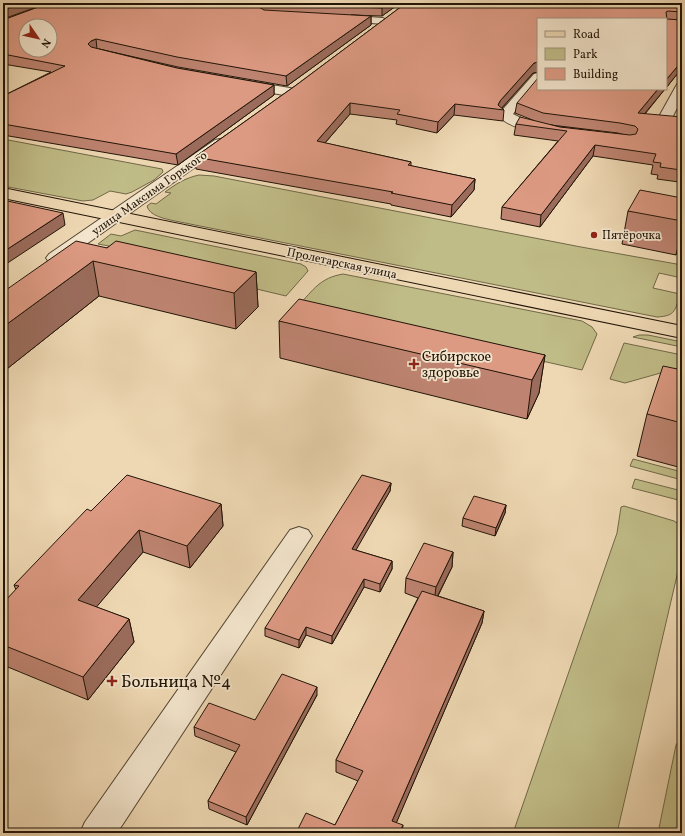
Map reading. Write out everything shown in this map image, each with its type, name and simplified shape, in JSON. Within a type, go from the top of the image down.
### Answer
[{"type":"main road","name":"Пролетарская улица","points":[[3,194],[682,332]]},
{"type":"street","points":[[371,31],[396,12]]},
{"type":"street","points":[[333,18],[384,21]]},
{"type":"street","points":[[537,78],[505,115],[510,120],[529,126],[560,131]]},
{"type":"street","points":[[237,83],[290,92]]},
{"type":"street","points":[[278,101],[302,83]]},
{"type":"street","points":[[664,122],[682,86]]},
{"type":"street","name":"улица Максима Горького","points":[[41,268],[228,137]]},
{"type":"street","points":[[97,833],[299,536]]},
{"type":"green space","points":[[3,139],[162,169],[163,172],[154,180],[132,192],[126,194],[110,191],[93,200],[83,201],[3,186]]},
{"type":"green space","points":[[199,175],[214,176],[682,265],[682,278],[659,273],[653,288],[680,294],[676,308],[671,314],[657,317],[175,221],[154,215],[148,209],[147,206],[151,203],[156,204],[171,193],[165,192],[173,186]]},
{"type":"green space","points":[[135,230],[301,264],[306,267],[308,271],[286,296],[101,252],[109,246],[98,244],[111,234],[121,236]]},
{"type":"green space","points":[[343,274],[582,321],[592,327],[597,334],[582,370],[298,306],[313,289],[323,281]]},
{"type":"green space","points":[[648,335],[682,342],[682,347],[633,337]]},
{"type":"green space","points":[[624,343],[682,355],[682,367],[625,383],[610,379]]},
{"type":"green space","points":[[633,459],[682,472],[682,480],[630,466]]},
{"type":"green space","points":[[635,479],[682,491],[682,501],[632,488]]},
{"type":"green space","points":[[624,506],[674,521],[682,526],[682,554],[617,833],[513,833],[617,533],[621,507]]},
{"type":"green space","points":[[682,735],[682,833],[658,833],[676,745]]},
{"type":"building","points":[[3,3],[23,3],[3,10]]},
{"type":"building","points":[[49,3],[258,3],[257,6],[264,10],[371,16],[286,76],[177,57],[96,39],[91,41],[88,44],[91,47],[177,68],[274,85],[176,154],[3,124],[3,96],[65,66],[24,58],[58,58],[58,18],[18,18],[18,57],[3,54],[3,20]]},
{"type":"building","points":[[263,3],[389,3],[382,8]]},
{"type":"building","points":[[406,3],[682,3],[682,12],[668,11],[666,12],[667,18],[537,18],[537,62],[534,63],[500,101],[498,105],[504,110],[455,104],[438,122],[397,114],[400,110],[350,103],[317,141],[411,162],[408,165],[475,179],[452,205],[391,193],[393,192],[195,157],[295,86]]},
{"type":"building","points":[[667,19],[682,20],[682,61],[667,79]]},
{"type":"building","points":[[537,79],[537,90],[657,90],[638,113],[682,117],[682,168],[681,170],[660,167],[661,163],[653,162],[656,154],[595,145],[541,215],[502,207],[567,131],[516,124],[520,117],[560,127],[630,135],[636,134],[638,129],[635,126],[620,123],[543,113],[517,103]]},
{"type":"building","points":[[640,190],[682,198],[682,221],[628,211]]},
{"type":"building","points":[[3,200],[63,213],[3,252]]},
{"type":"building","points":[[76,241],[107,248],[116,241],[256,272],[234,293],[93,261],[3,327],[3,292]]},
{"type":"building","points":[[299,299],[545,355],[532,380],[279,321]]},
{"type":"building","points":[[663,366],[682,370],[682,423],[647,414]]},
{"type":"building","points":[[127,475],[221,504],[187,546],[139,530],[78,600],[129,619],[83,677],[3,645],[3,603],[19,586],[14,585],[87,509],[91,511]]},
{"type":"building","points":[[362,475],[391,483],[352,549],[392,561],[380,584],[364,579],[332,636],[306,627],[299,640],[265,628]]},
{"type":"building","points":[[474,496],[506,505],[496,528],[463,518]]},
{"type":"building","points":[[424,543],[453,552],[436,587],[406,578]]},
{"type":"building","points":[[422,591],[484,611],[392,821],[403,825],[399,833],[296,833],[306,813],[335,825],[363,771],[336,760]]},
{"type":"building","points":[[282,674],[317,687],[246,817],[208,801],[240,745],[194,727],[209,703],[255,720]]},
{"type":"place","name":"Пятёрочка","points":[[594,235]]},
{"type":"place","name":"Сибирское здоровье","points":[[414,364]]},
{"type":"place","name":"Больница №4","points":[[112,681]]}]
